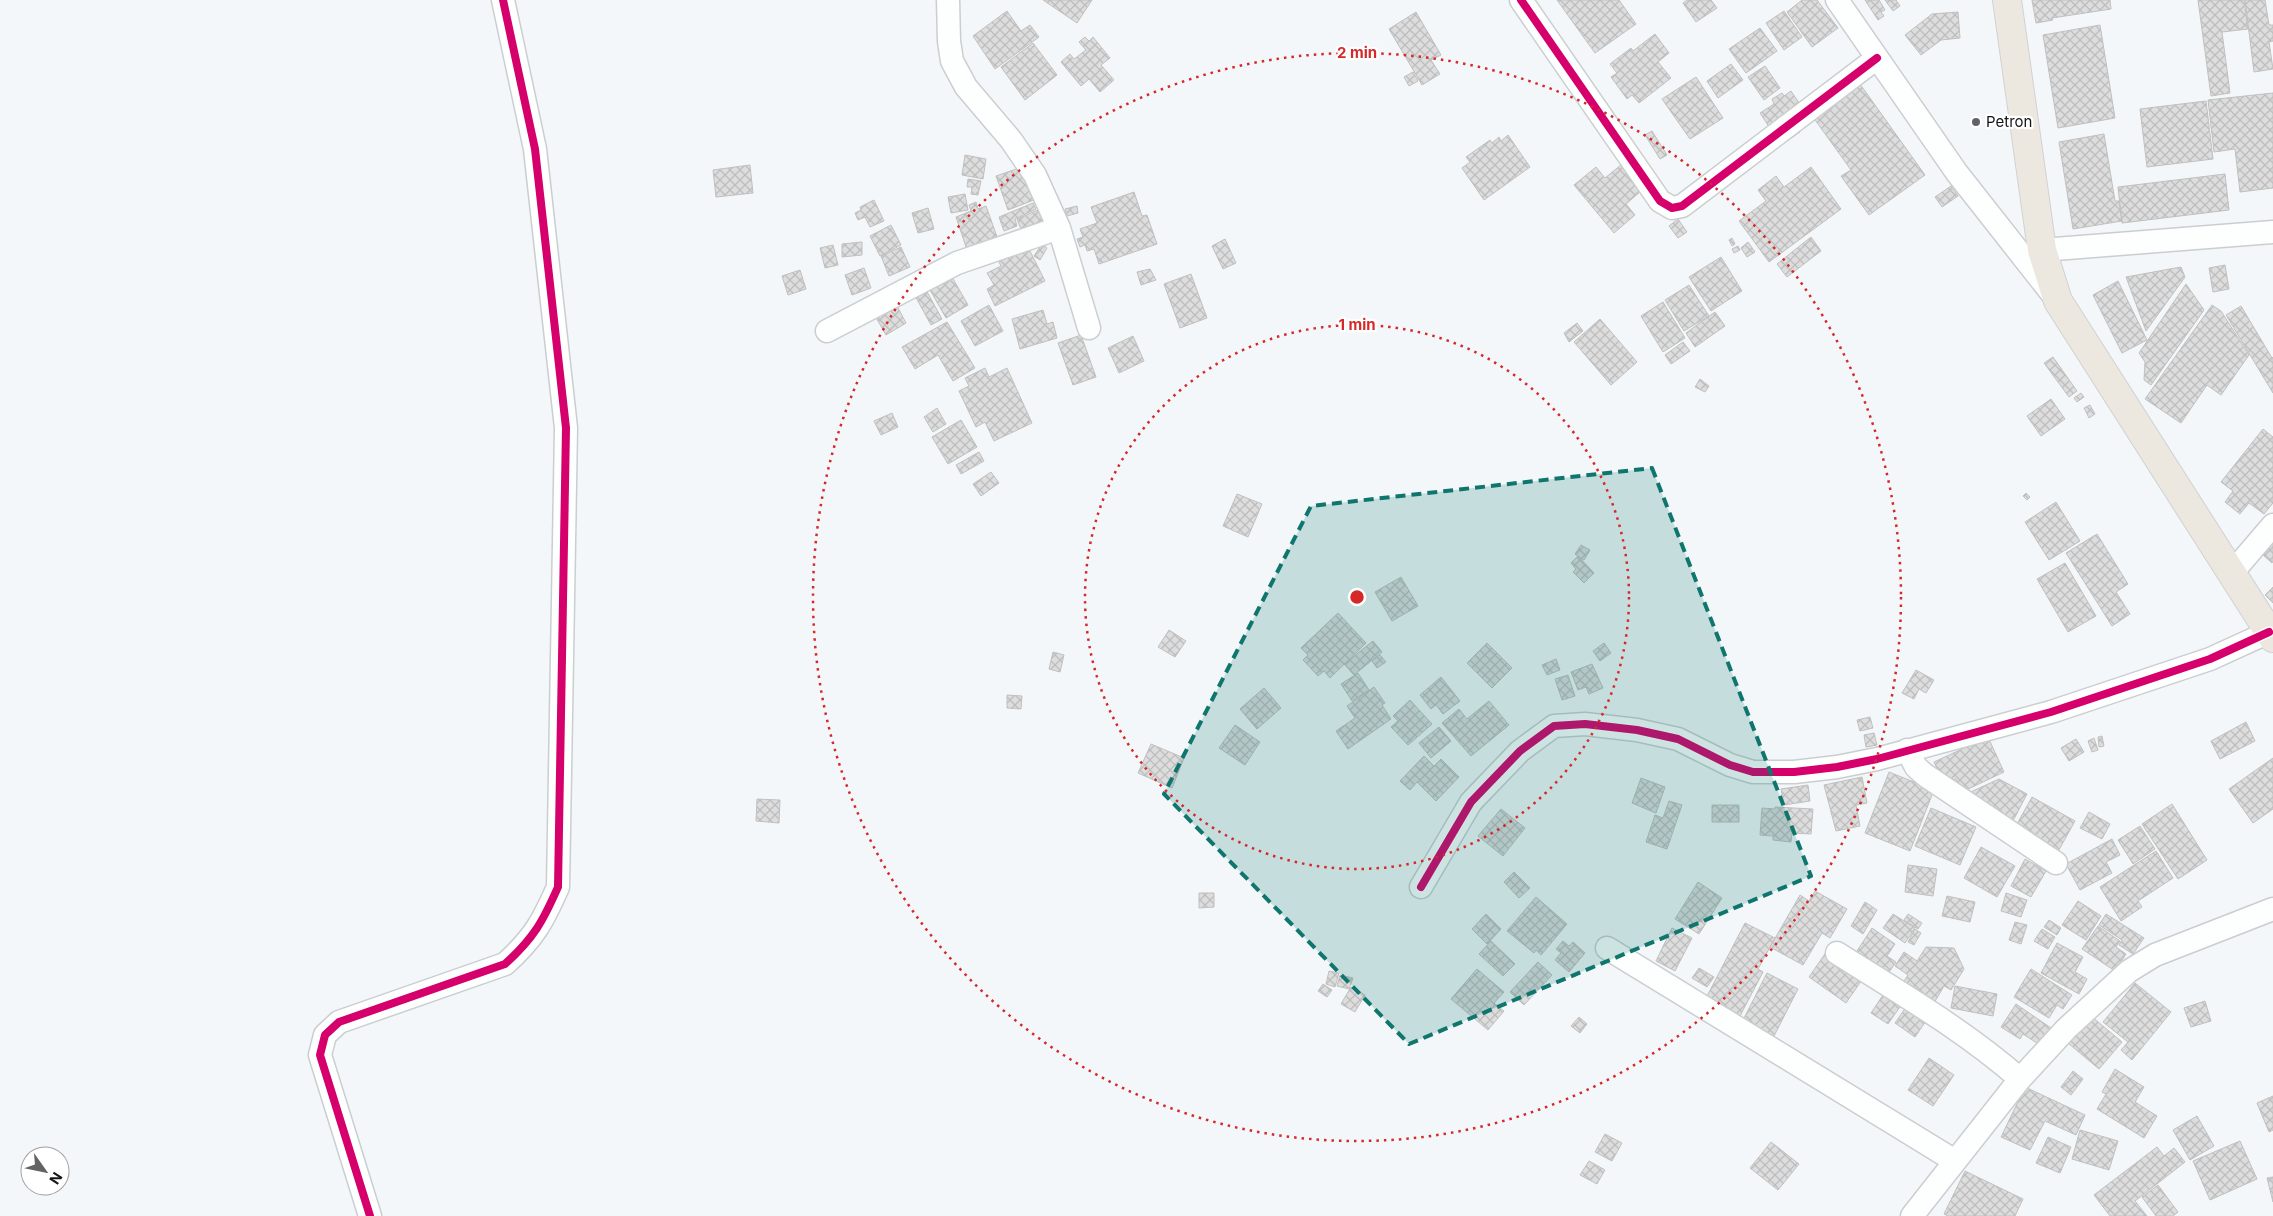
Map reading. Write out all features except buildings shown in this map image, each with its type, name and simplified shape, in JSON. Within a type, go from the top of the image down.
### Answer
[{"type":"main road","points":[[2007,0],[2042,250],[2058,302],[2271,635]]},
{"type":"street","points":[[370,1216],[325,1078],[320,1055],[325,1035],[339,1022],[506,964],[522,949],[541,925],[558,887],[566,428],[535,149],[503,0]]},
{"type":"street","points":[[948,0],[949,41],[952,61],[966,87],[1011,140],[1036,175],[1059,228],[1089,328]]},
{"type":"street","points":[[1521,0],[1660,201],[1672,208],[1682,206],[1877,58]]},
{"type":"street","points":[[1837,0],[1957,173],[2058,302]]},
{"type":"street","points":[[827,331],[957,263],[1059,228]]},
{"type":"street","points":[[2042,250],[2273,232]]},
{"type":"street","points":[[2231,574],[2273,525]]},
{"type":"street","points":[[1421,887],[1471,802],[1520,751],[1554,726],[1585,724],[1637,730],[1678,739],[1730,765],[1753,772],[1794,772],[1877,759],[2051,712],[2210,659],[2271,635]]},
{"type":"street","points":[[1907,750],[1916,767],[1925,775],[2056,863]]},
{"type":"street","points":[[1912,1216],[2020,1078],[2066,1029],[2129,971],[2155,955],[2273,909]]},
{"type":"street","points":[[1607,948],[1955,1161]]},
{"type":"street","points":[[1837,953],[1953,1026],[1990,1052],[2020,1078]]},
{"type":"highlighted area","points":[[1652,468],[1811,876],[1409,1044],[1164,794],[1311,506]]},
{"type":"cycle path","points":[[370,1216],[320,1055],[325,1035],[339,1022],[505,964],[531,937],[558,887],[566,428],[535,149],[503,0]]},
{"type":"cycle path","points":[[1521,0],[1660,201],[1672,208],[1682,206],[1877,58]]},
{"type":"cycle path","points":[[1421,887],[1471,802],[1520,751],[1554,726],[1585,724],[1637,730],[1678,739],[1730,765],[1753,772],[1794,772],[1837,767],[1877,759],[2051,712],[2210,659],[2269,632]]},
{"type":"place","name":"Petron","points":[[1976,122]]}]
